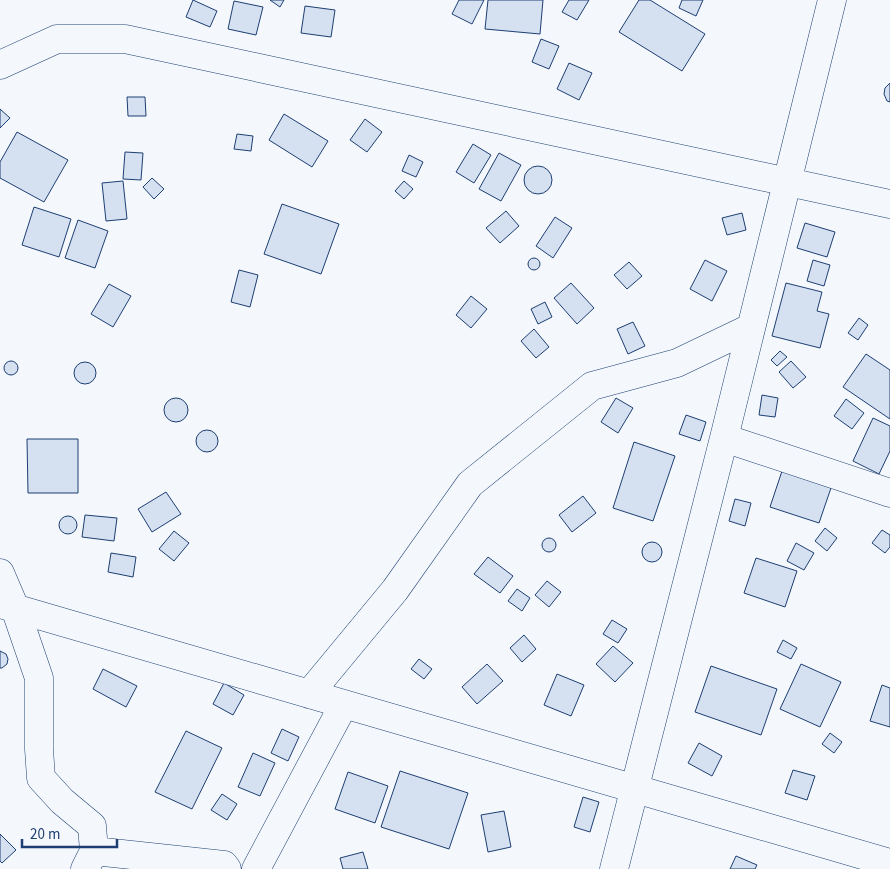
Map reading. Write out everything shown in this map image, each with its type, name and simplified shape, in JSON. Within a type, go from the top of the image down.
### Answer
[{"type":"street","points":[[614,869],[724,438],[832,0]]},
{"type":"street","points":[[0,66],[57,39],[124,39],[890,204]]},
{"type":"street","points":[[309,694],[395,590],[470,484],[592,386],[677,362],[750,328]]},
{"type":"street","points":[[724,438],[890,493]]},
{"type":"street","points":[[0,573],[7,606],[39,678],[41,778],[62,800],[92,826],[89,860],[224,865],[227,869]]},
{"type":"street","points":[[7,606],[890,863]]},
{"type":"street","points":[[256,869],[344,704]]},
{"type":"building","points":[[193,0],[217,11],[210,27],[186,17]]},
{"type":"building","points":[[270,0],[284,0],[280,7]]},
{"type":"building","points":[[459,0],[484,0],[472,24],[452,14]]},
{"type":"building","points":[[488,0],[543,0],[540,34],[485,29]]},
{"type":"building","points":[[569,0],[589,0],[577,20],[562,12]]},
{"type":"building","points":[[639,0],[650,0],[705,34],[682,71],[619,32]]},
{"type":"building","points":[[682,0],[703,0],[696,16],[679,8]]},
{"type":"building","points":[[234,1],[263,7],[256,35],[228,29]]},
{"type":"building","points":[[305,6],[335,10],[331,37],[301,33]]},
{"type":"building","points":[[541,39],[559,46],[549,69],[532,62]]},
{"type":"building","points":[[569,63],[592,73],[579,100],[557,89]]},
{"type":"building","points":[[890,83],[890,102],[887,101],[884,94],[885,88]]},
{"type":"building","points":[[127,97],[145,97],[146,116],[128,116]]},
{"type":"building","points":[[0,109],[10,118],[0,128]]},
{"type":"building","points":[[284,114],[328,141],[312,167],[269,140]]},
{"type":"building","points":[[365,119],[382,132],[367,152],[350,140]]},
{"type":"building","points":[[17,132],[68,160],[44,202],[0,178],[0,162]]},
{"type":"building","points":[[237,134],[253,136],[251,151],[234,149]]},
{"type":"building","points":[[473,144],[491,155],[474,183],[456,172]]},
{"type":"building","points":[[125,152],[143,153],[141,180],[123,179]]},
{"type":"building","points":[[499,153],[521,165],[501,201],[479,189]]},
{"type":"building","points":[[409,155],[423,162],[416,177],[402,171]]},
{"type":"building","points":[[538,166],[548,170],[552,180],[548,190],[538,194],[528,190],[524,180],[528,170]]},
{"type":"building","points":[[152,178],[164,189],[154,199],[143,187]]},
{"type":"building","points":[[123,181],[127,219],[106,221],[102,183]]},
{"type":"building","points":[[404,181],[413,189],[404,199],[395,191]]},
{"type":"building","points":[[282,204],[339,224],[321,274],[264,254]]},
{"type":"building","points":[[34,207],[71,219],[59,257],[22,245]]},
{"type":"building","points":[[506,211],[519,226],[500,243],[486,228]]},
{"type":"building","points":[[742,213],[746,230],[727,235],[722,218]]},
{"type":"building","points":[[555,217],[572,228],[553,258],[536,246]]},
{"type":"building","points":[[78,220],[108,231],[95,268],[65,258]]},
{"type":"building","points":[[805,223],[835,232],[827,257],[797,248]]},
{"type":"building","points":[[532,258],[536,258],[540,264],[536,270],[532,270],[528,266],[528,262]]},
{"type":"building","points":[[705,260],[727,271],[712,301],[690,289]]},
{"type":"building","points":[[813,260],[830,265],[824,286],[807,281]]},
{"type":"building","points":[[629,262],[642,276],[627,289],[614,275]]},
{"type":"building","points":[[239,270],[258,275],[250,307],[231,302]]},
{"type":"building","points":[[571,283],[594,308],[577,324],[554,298]]},
{"type":"building","points":[[786,283],[822,292],[817,311],[829,314],[820,348],[772,336]]},
{"type":"building","points":[[109,284],[131,296],[113,327],[91,314]]},
{"type":"building","points":[[471,296],[487,309],[471,328],[456,315]]},
{"type":"building","points":[[545,302],[552,317],[538,324],[531,309]]},
{"type":"building","points":[[859,318],[868,325],[858,340],[848,333]]},
{"type":"building","points":[[633,322],[645,346],[628,354],[617,329]]},
{"type":"building","points":[[534,329],[549,347],[536,358],[521,341]]},
{"type":"building","points":[[780,351],[787,357],[777,366],[771,360]]},
{"type":"building","points":[[866,354],[890,370],[890,419],[843,387]]},
{"type":"building","points":[[8,361],[14,361],[18,368],[14,375],[8,375],[4,371],[4,365]]},
{"type":"building","points":[[791,361],[806,377],[793,388],[779,372]]},
{"type":"building","points":[[85,362],[93,365],[96,373],[93,381],[85,384],[77,381],[74,373],[77,365]]},
{"type":"building","points":[[762,395],[778,398],[775,417],[759,415]]},
{"type":"building","points":[[176,398],[184,402],[188,410],[184,418],[176,422],[168,418],[164,410],[168,402]]},
{"type":"building","points":[[616,398],[633,408],[618,433],[601,422]]},
{"type":"building","points":[[846,399],[864,413],[852,429],[834,416]]},
{"type":"building","points":[[686,415],[706,422],[700,441],[679,434]]},
{"type":"building","points":[[873,418],[890,426],[890,451],[879,474],[853,461]]},
{"type":"building","points":[[203,430],[211,430],[218,437],[218,445],[211,452],[203,452],[196,445],[196,437]]},
{"type":"building","points":[[27,439],[78,439],[78,493],[28,493]]},
{"type":"building","points":[[634,442],[675,456],[653,521],[613,508]]},
{"type":"building","points":[[783,468],[832,485],[819,523],[770,507]]},
{"type":"building","points":[[166,492],[181,514],[152,532],[138,509]]},
{"type":"building","points":[[583,496],[596,513],[572,532],[559,515]]},
{"type":"building","points":[[735,499],[751,503],[745,526],[729,521]]},
{"type":"building","points":[[85,515],[117,518],[114,541],[82,537]]},
{"type":"building","points":[[68,516],[74,519],[77,525],[74,531],[68,534],[62,531],[59,525],[62,519]]},
{"type":"building","points":[[825,528],[837,538],[827,551],[815,541]]},
{"type":"building","points":[[882,530],[890,535],[890,547],[885,553],[872,543]]},
{"type":"building","points":[[174,531],[189,543],[174,561],[159,549]]},
{"type":"building","points":[[549,538],[554,540],[556,545],[554,550],[549,552],[544,550],[542,545],[544,540]]},
{"type":"building","points":[[648,542],[656,542],[662,548],[662,556],[656,562],[648,562],[642,556],[642,548]]},
{"type":"building","points":[[796,543],[814,553],[804,570],[787,561]]},
{"type":"building","points":[[111,553],[136,557],[133,577],[108,572]]},
{"type":"building","points":[[488,557],[513,576],[500,593],[474,574]]},
{"type":"building","points":[[756,558],[797,571],[785,607],[744,593]]},
{"type":"building","points":[[547,581],[561,592],[549,607],[535,595]]},
{"type":"building","points":[[517,589],[530,598],[522,611],[508,601]]},
{"type":"building","points":[[612,620],[627,629],[618,643],[603,634]]},
{"type":"building","points":[[524,635],[536,649],[522,662],[510,648]]},
{"type":"building","points":[[783,640],[797,648],[791,659],[777,652]]},
{"type":"building","points":[[613,646],[633,663],[615,682],[596,664]]},
{"type":"building","points":[[0,651],[6,654],[8,659],[7,664],[2,668],[0,668]]},
{"type":"building","points":[[419,659],[432,669],[424,679],[411,669]]},
{"type":"building","points":[[487,664],[503,681],[477,704],[462,687]]},
{"type":"building","points":[[801,664],[841,682],[820,727],[780,709]]},
{"type":"building","points":[[711,666],[777,689],[761,735],[695,712]]},
{"type":"building","points":[[103,669],[137,686],[126,707],[93,689]]},
{"type":"building","points":[[557,674],[584,685],[571,716],[544,705]]},
{"type":"building","points":[[224,683],[244,695],[233,715],[213,704]]},
{"type":"building","points":[[882,685],[890,688],[890,727],[870,721]]},
{"type":"building","points":[[282,729],[299,737],[288,761],[271,753]]},
{"type":"building","points":[[186,731],[222,748],[192,809],[155,792]]},
{"type":"building","points":[[830,733],[842,742],[834,753],[822,744]]},
{"type":"building","points":[[699,743],[722,756],[712,776],[688,763]]},
{"type":"building","points":[[253,753],[275,763],[260,796],[238,787]]},
{"type":"building","points":[[793,770],[815,776],[807,800],[785,793]]},
{"type":"building","points":[[400,771],[468,793],[449,849],[381,827]]},
{"type":"building","points":[[348,772],[388,786],[375,823],[335,809]]},
{"type":"building","points":[[222,794],[237,804],[227,820],[211,810]]},
{"type":"building","points":[[583,797],[599,802],[590,832],[574,827]]},
{"type":"building","points":[[504,811],[511,847],[488,852],[481,815]]},
{"type":"building","points":[[0,834],[16,850],[2,863],[0,861]]},
{"type":"building","points":[[363,852],[368,869],[343,869],[340,858]]},
{"type":"building","points":[[736,856],[757,865],[755,869],[730,869]]}]
